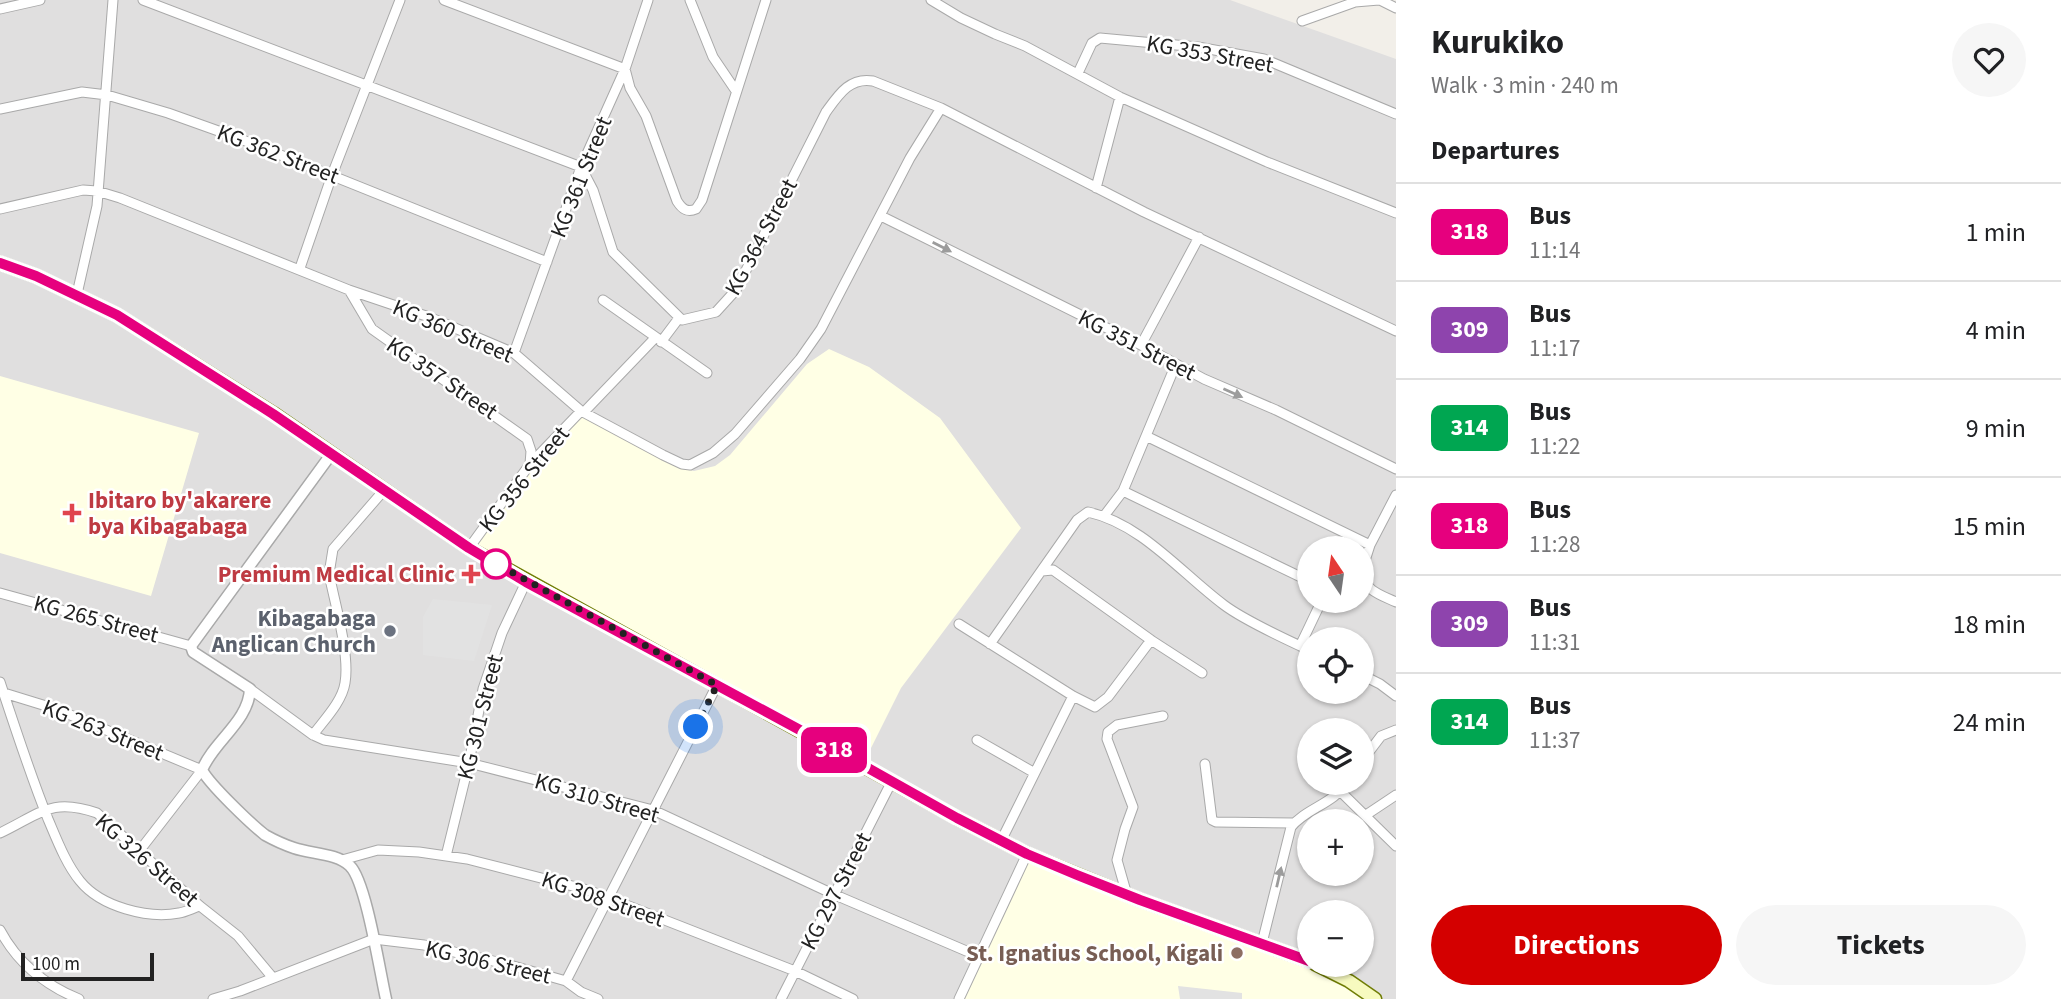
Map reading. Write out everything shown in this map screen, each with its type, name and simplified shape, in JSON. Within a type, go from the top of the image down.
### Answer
[{"type":"main road","points":[[0,263],[117,315],[332,453],[469,548],[891,783],[1027,854],[1126,895],[1297,956]]},
{"type":"main road","points":[[1341,977],[1375,999]]},
{"type":"street","points":[[0,9],[40,0]]},
{"type":"street","points":[[77,295],[97,206],[113,0]]},
{"type":"street","points":[[143,0],[582,167],[593,190],[613,252],[679,318]]},
{"type":"street","points":[[300,268],[332,175],[400,0]]},
{"type":"street","points":[[444,0],[625,69],[630,88],[646,116],[677,201],[686,211],[696,209],[702,200],[766,0]]},
{"type":"street","name":"KG 361 Street","points":[[514,353],[582,167],[625,69],[648,0]]},
{"type":"street","points":[[690,0],[713,57],[736,91]]},
{"type":"street","points":[[931,0],[1078,73],[1120,97],[1267,162],[1396,213]]},
{"type":"street","points":[[1302,21],[1355,2],[1379,0],[1396,8]]},
{"type":"street","name":"KG 353 Street","points":[[1078,73],[1092,43],[1100,38],[1198,47],[1271,61],[1396,114]]},
{"type":"street","name":"KG 364 Street","points":[[679,318],[691,319],[716,312],[736,290],[826,111],[839,93],[863,79],[941,108],[1096,188],[1396,331]]},
{"type":"street","name":"KG 362 Street","points":[[0,109],[82,92],[107,95],[168,113],[332,175],[547,262]]},
{"type":"street","points":[[1096,188],[1120,97]]},
{"type":"street","name":"KG 360 Street","points":[[0,209],[67,193],[97,191],[300,268],[349,290],[429,317],[514,353],[582,412],[682,464],[690,465],[703,460],[735,434],[800,359],[821,329],[910,158],[941,108]]},
{"type":"street","name":"KG 351 Street","points":[[881,216],[1204,379],[1276,410],[1396,469]]},
{"type":"street","points":[[1141,345],[1199,237]]},
{"type":"street","name":"KG 357 Street","points":[[349,290],[372,329],[527,439],[531,451],[530,464]]},
{"type":"street","points":[[603,300],[707,373]]},
{"type":"street","name":"KG 356 Street","points":[[469,548],[530,464],[679,318]]},
{"type":"street","points":[[1104,516],[1123,491],[1176,364]]},
{"type":"street","points":[[1146,436],[1352,536]]},
{"type":"street","points":[[140,850],[202,770],[250,699],[250,689],[193,652],[191,646],[332,453]]},
{"type":"street","points":[[313,735],[338,701],[345,685],[346,657],[329,574],[329,562],[333,549],[384,489]]},
{"type":"street","points":[[1123,491],[1297,575]]},
{"type":"street","points":[[1374,537],[1396,495]]},
{"type":"street","points":[[990,644],[1077,520],[1088,512],[1104,516],[1150,543],[1225,606],[1297,644]]},
{"type":"street","points":[[1042,571],[1053,570],[1202,673]]},
{"type":"street","name":"KG 301 Street","points":[[446,856],[469,763],[483,689],[502,633],[526,582]]},
{"type":"street","points":[[1374,592],[1396,603]]},
{"type":"street","name":"KG 265 Street","points":[[0,593],[191,646]]},
{"type":"street","points":[[959,624],[1092,707],[1102,704],[1151,640]]},
{"type":"street","points":[[1374,681],[1396,696]]},
{"type":"street","points":[[0,682],[44,809],[58,843],[80,881],[96,895],[117,906],[155,913],[179,913],[200,906]]},
{"type":"street","points":[[566,981],[717,685]]},
{"type":"street","name":"KG 310 Street","points":[[250,689],[313,735],[342,745],[469,763],[653,810],[833,894],[978,956]]},
{"type":"street","name":"KG 263 Street","points":[[4,693],[56,709],[202,770]]},
{"type":"street","points":[[1001,841],[1073,696]]},
{"type":"street","points":[[1126,895],[1117,860],[1133,807],[1107,739],[1108,732],[1117,725],[1163,716]]},
{"type":"street","points":[[1374,745],[1381,736],[1396,730]]},
{"type":"street","points":[[977,740],[1033,772]]},
{"type":"street","points":[[1205,764],[1212,820],[1294,823]]},
{"type":"street","points":[[202,770],[266,835],[294,848],[342,860],[351,866],[357,876],[374,939],[386,999]]},
{"type":"street","name":"KG 297 Street","points":[[781,999],[891,783]]},
{"type":"street","points":[[1262,943],[1291,827],[1336,795]]},
{"type":"street","points":[[1344,795],[1359,809]]},
{"type":"street","points":[[1374,810],[1396,795]]},
{"type":"street","name":"KG 326 Street","points":[[0,833],[44,809],[62,805],[97,813],[200,906],[239,936],[273,978]]},
{"type":"street","points":[[1374,823],[1396,846]]},
{"type":"street","name":"KG 308 Street","points":[[342,860],[378,850],[399,850],[446,856],[513,870],[608,898],[795,971],[853,999]]},
{"type":"street","points":[[959,999],[1027,854]]},
{"type":"street","points":[[0,930],[10,948],[30,970],[79,999]]},
{"type":"street","points":[[212,999],[374,939]]},
{"type":"street","name":"KG 306 Street","points":[[374,939],[424,946],[506,964],[566,981],[582,996],[598,999]]},
{"type":"shaded area","points":[[0,0],[1230,0],[1396,59],[1396,999],[0,999]]},
{"type":"shaded area","points":[[829,349],[869,367],[940,418],[1021,528],[901,688],[862,766],[469,548],[581,411],[679,468],[694,471],[715,466],[730,455],[807,364]]},
{"type":"shaded area","points":[[0,376],[199,433],[151,596],[0,553]]},
{"type":"shaded area","points":[[433,599],[492,605],[474,661],[423,655],[423,617]]},
{"type":"shaded area","points":[[1027,854],[1262,943],[1297,960],[1297,977],[1331,977],[1375,999],[960,999]]},
{"type":"shaded area","points":[[1178,986],[1242,993],[1242,999],[1180,999]]},
{"type":"bus line","name":"318","points":[[0,263],[36,276],[117,315],[332,453],[469,548],[526,582],[811,736],[891,783],[1027,854],[1140,900],[1297,956]]},
{"type":"place","name":"Ibitaro by'akarere bya Kibagabaga","points":[[72,513]]},
{"type":"place","name":"Premium Medical Clinic","points":[[471,574]]},
{"type":"place","name":"Kibagabaga Anglican Church","points":[[390,631]]},
{"type":"place","name":"St. Ignatius School, Kigali","points":[[1237,953]]},
{"type":"route","points":[[496,564],[488,559],[717,685],[696,727]]}]
